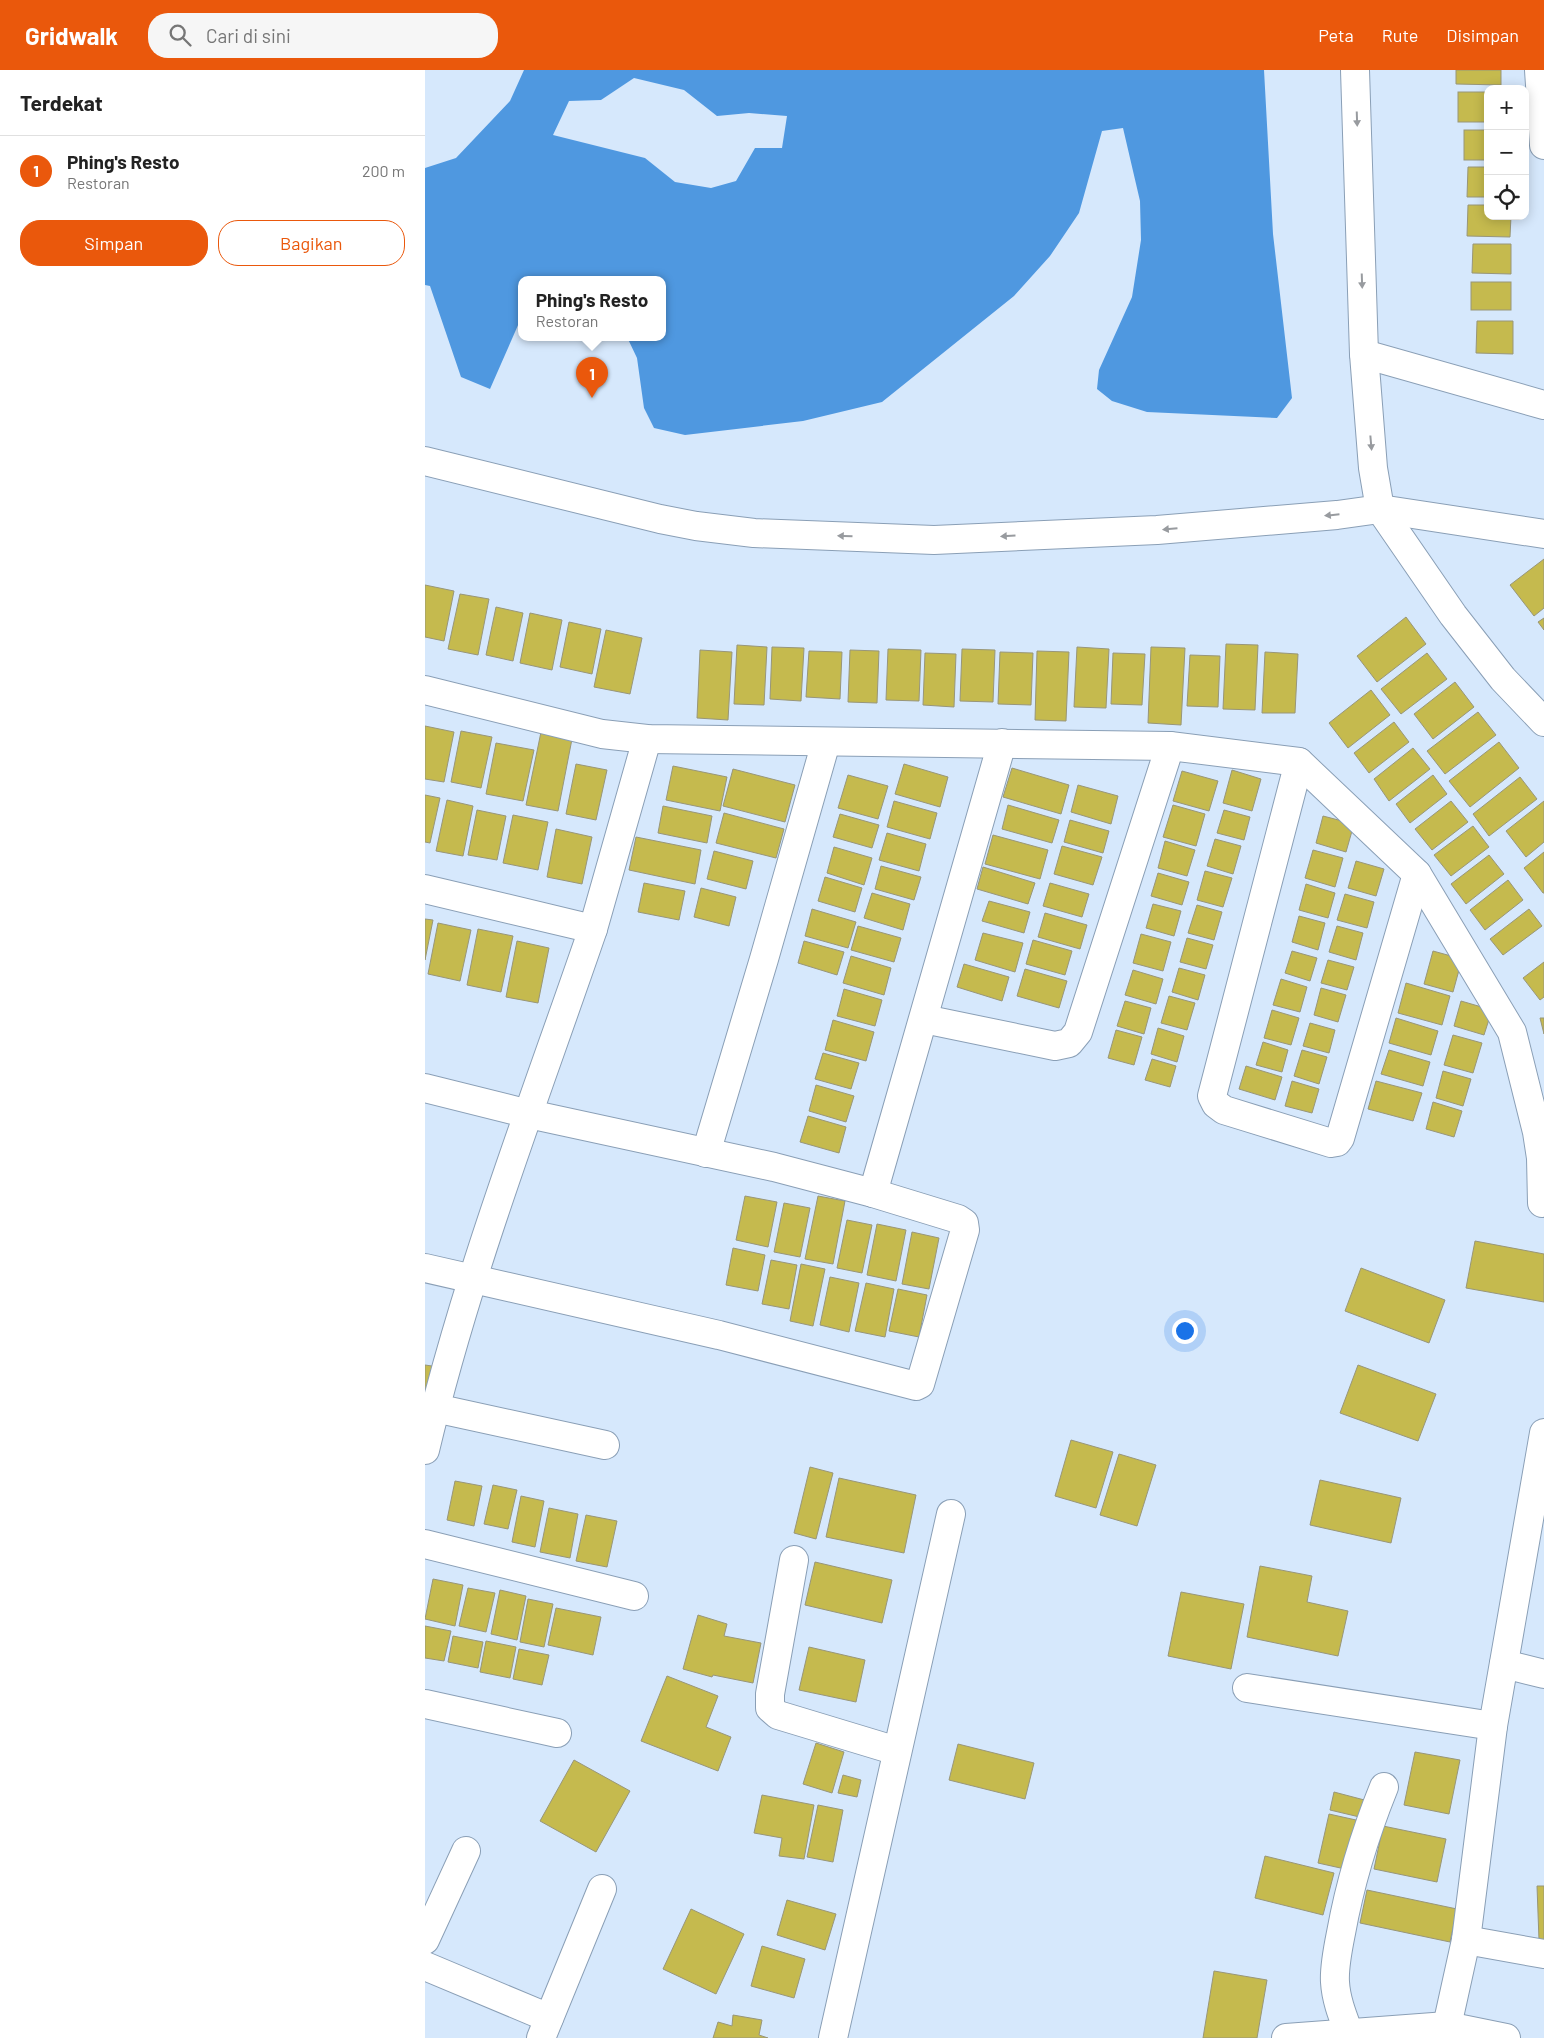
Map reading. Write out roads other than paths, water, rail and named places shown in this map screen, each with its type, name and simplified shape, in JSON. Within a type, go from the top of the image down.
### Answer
[{"type":"street","points":[[1355,70],[1364,354],[1373,468],[1381,510],[1453,615],[1503,679],[1544,722]]},
{"type":"street","points":[[1539,70],[1544,145]]},
{"type":"street","points":[[1364,354],[1544,405]]},
{"type":"street","points":[[425,461],[660,519],[696,526],[754,533],[934,540],[1157,530],[1381,510],[1544,534]]},
{"type":"street","points":[[425,690],[602,734],[647,739],[1170,746],[1299,762],[1417,874],[1512,1032],[1537,1132],[1541,1158],[1542,1203]]},
{"type":"street","points":[[425,1450],[435,1408],[473,1279],[593,929],[647,739]]},
{"type":"street","points":[[706,1153],[826,742]]},
{"type":"street","points":[[873,1193],[1002,744]]},
{"type":"street","points":[[923,1019],[1055,1046],[1069,1042],[1078,1032],[1170,746]]},
{"type":"street","points":[[1299,762],[1212,1096],[1216,1104],[1224,1110],[1241,1117],[1331,1143],[1337,1142],[1340,1138],[1417,874]]},
{"type":"street","points":[[425,889],[593,929]]},
{"type":"street","points":[[425,1088],[529,1114],[774,1167],[873,1193],[958,1219],[964,1223],[965,1230],[920,1384],[916,1386],[719,1335],[425,1268]]},
{"type":"street","points":[[435,1408],[605,1445]]},
{"type":"street","points":[[1447,2032],[1466,1940],[1493,1726],[1544,1433]]},
{"type":"street","points":[[833,2038],[951,1514]]},
{"type":"street","points":[[425,1544],[633,1596]]},
{"type":"street","points":[[794,1560],[770,1694],[770,1708],[778,1715],[897,1751]]},
{"type":"street","points":[[1504,1664],[1544,1674]]},
{"type":"street","points":[[1247,1688],[1493,1726]]},
{"type":"street","points":[[425,1704],[557,1733]]},
{"type":"street","points":[[1349,2033],[1339,2006],[1335,1981],[1339,1945],[1345,1913],[1364,1842],[1384,1787]]},
{"type":"street","points":[[425,1940],[466,1851]]},
{"type":"street","points":[[425,1966],[545,2028],[601,1889]]},
{"type":"street","points":[[1466,1940],[1544,1954]]},
{"type":"street","points":[[1286,2038],[1349,2033],[1447,2032],[1506,2038]]},
{"type":"water","points":[[524,70],[1264,70],[1273,234],[1292,398],[1277,418],[1147,412],[1112,401],[1097,389],[1099,370],[1132,297],[1141,240],[1140,201],[1123,128],[1102,131],[1079,213],[1050,256],[1014,296],[882,402],[803,421],[685,435],[654,428],[644,408],[637,358],[629,341],[666,341],[666,276],[518,276],[518,325],[490,389],[461,377],[430,286],[425,285],[425,168],[456,158],[510,101]],"holes":[[[634,78],[684,90],[717,116],[749,113],[787,116],[782,148],[755,148],[736,181],[711,188],[675,182],[645,158],[553,135],[569,101],[601,100]]]},
{"type":"place","name":"Phing's Resto","points":[[592,398]]}]
